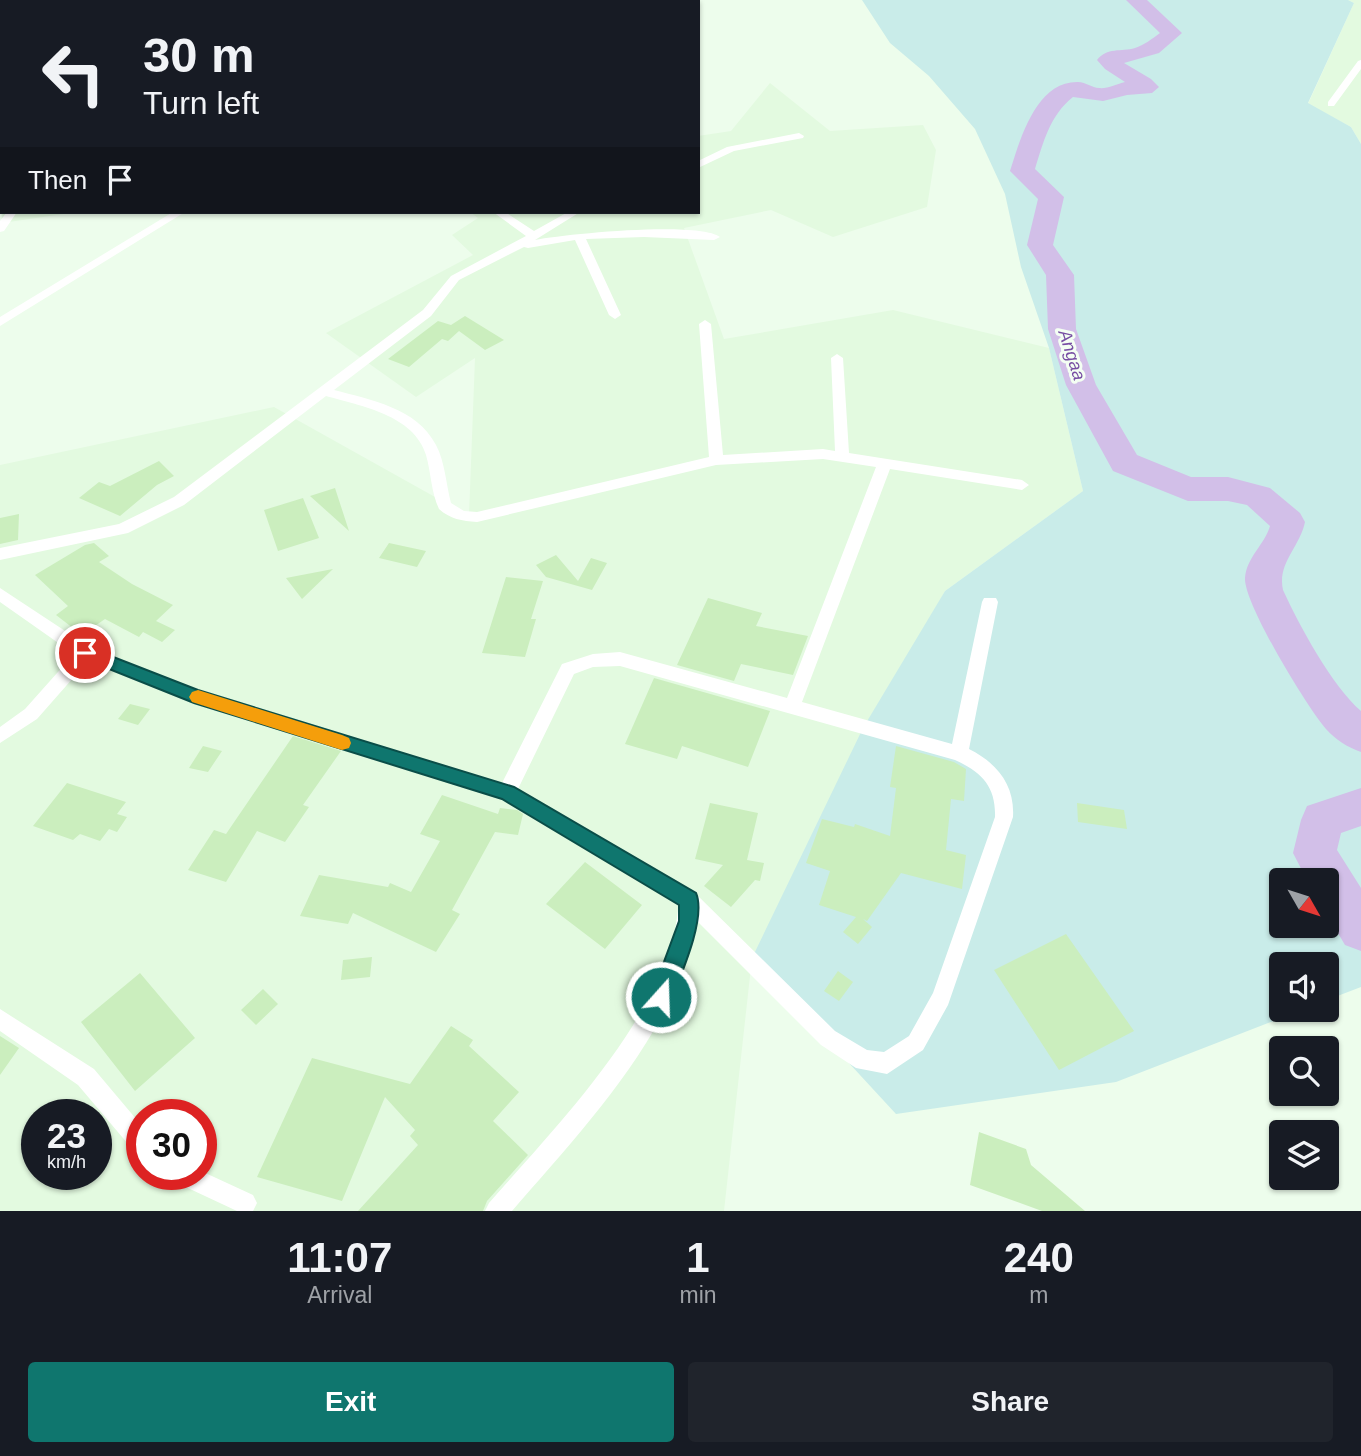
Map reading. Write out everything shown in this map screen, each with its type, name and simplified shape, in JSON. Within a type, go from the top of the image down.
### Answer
[{"type":"street","points":[[365,0],[375,0]]},
{"type":"street","points":[[1331,104],[1361,63]]},
{"type":"street","points":[[700,163],[731,149],[799,136]]},
{"type":"street","points":[[0,229],[11,214]]},
{"type":"street","points":[[0,322],[177,214]]},
{"type":"street","points":[[501,214],[534,236]]},
{"type":"street","points":[[0,554],[123,529],[179,501],[325,393],[427,313],[455,278],[572,214]]},
{"type":"street","points":[[512,249],[579,237],[663,233],[713,237]]},
{"type":"street","points":[[579,237],[615,315]]},
{"type":"street","points":[[705,324],[716,460]]},
{"type":"street","points":[[837,358],[842,457]]},
{"type":"street","points":[[325,393],[385,412],[406,421],[423,434],[430,447],[444,505],[462,516],[477,517],[533,505],[716,460],[823,454],[1022,485]]},
{"type":"street","points":[[792,707],[885,463]]},
{"type":"street","points":[[0,594],[85,653],[194,696],[507,792],[689,900],[828,1038],[864,1060],[887,1063],[916,1043],[942,998],[1004,817],[1004,796],[995,780],[977,762],[959,753],[620,659],[585,660],[568,668],[507,792]]},
{"type":"street","points":[[959,753],[990,602]]},
{"type":"street","points":[[0,736],[31,713],[85,653]]},
{"type":"street","points":[[497,1211],[628,1051],[661,997],[688,921],[689,900]]},
{"type":"street","points":[[0,1019],[86,1077],[126,1124]]},
{"type":"street","points":[[217,1190],[245,1203]]},
{"type":"shaded area","points":[[862,0],[1348,0],[1354,3],[1308,103],[1351,127],[1361,144],[1361,987],[1339,995],[1339,952],[1269,952],[1271,1022],[1116,1082],[896,1114],[752,958],[863,728],[945,591],[1083,491],[1049,348],[1021,267],[1005,194],[975,129],[929,76],[890,43]]},
{"type":"shaded area","points":[[1348,0],[1361,0],[1361,144],[1351,127],[1308,104],[1354,3]]},
{"type":"shaded area","points":[[770,83],[830,131],[923,125],[936,150],[927,207],[833,237],[771,210],[684,228],[724,339],[893,310],[1049,348],[1083,491],[945,591],[752,958],[724,1211],[0,1211],[0,465],[274,407],[469,516],[475,358],[416,397],[326,333],[473,255],[452,235],[478,218],[473,214],[700,214],[700,136],[731,131]]},
{"type":"shaded area","points":[[2,214],[63,214],[2,223]]},
{"type":"building","points":[[465,316],[504,340],[485,350],[459,331],[448,341],[442,339],[409,367],[388,359],[438,321],[451,325]]},
{"type":"building","points":[[159,461],[174,476],[157,485],[120,516],[79,498],[99,482],[110,486]]},
{"type":"building","points":[[335,488],[349,531],[310,496]]},
{"type":"building","points":[[303,498],[319,538],[278,551],[264,510]]},
{"type":"building","points":[[19,514],[18,540],[0,544],[0,518]]},
{"type":"building","points":[[94,543],[109,556],[99,562],[132,584],[173,605],[156,621],[175,630],[162,642],[143,632],[139,637],[105,619],[82,635],[56,615],[68,606],[35,575],[85,545]]},
{"type":"building","points":[[389,543],[426,551],[417,567],[379,558]]},
{"type":"building","points":[[556,555],[578,581],[591,558],[607,563],[592,590],[546,577],[536,565]]},
{"type":"building","points":[[333,569],[302,599],[286,578]]},
{"type":"building","points":[[506,577],[543,581],[531,619],[536,619],[525,657],[482,653]]},
{"type":"building","points":[[708,598],[762,613],[756,626],[808,636],[793,675],[741,664],[734,681],[677,665]]},
{"type":"building","points":[[654,678],[770,711],[748,767],[682,746],[677,759],[625,744]]},
{"type":"building","points":[[130,704],[150,709],[138,725],[118,719]]},
{"type":"building","points":[[293,736],[341,751],[303,805],[309,807],[285,842],[257,831],[226,882],[188,870],[214,830],[226,834]]},
{"type":"building","points":[[203,746],[222,751],[208,772],[189,768]]},
{"type":"building","points":[[896,746],[954,762],[966,769],[964,801],[951,799],[946,850],[966,855],[962,889],[901,873],[867,921],[863,919],[872,927],[858,944],[843,932],[856,917],[819,905],[830,871],[806,863],[822,819],[854,827],[855,824],[890,836],[896,788],[890,787]]},
{"type":"building","points":[[67,783],[126,802],[117,814],[127,817],[117,832],[109,829],[100,841],[80,834],[73,840],[33,826]]},
{"type":"building","points":[[442,795],[498,814],[500,808],[517,810],[523,814],[518,835],[495,832],[452,910],[460,914],[436,952],[353,913],[348,924],[300,916],[319,875],[388,887],[390,883],[411,892],[440,841],[420,834]]},
{"type":"building","points":[[710,803],[758,813],[747,860],[764,863],[760,881],[755,880],[731,907],[704,886],[723,865],[695,859]]},
{"type":"building","points":[[1077,803],[1124,810],[1127,829],[1078,822]]},
{"type":"building","points":[[585,862],[642,905],[605,949],[546,904]]},
{"type":"building","points":[[1066,934],[1134,1031],[1059,1070],[994,970]]},
{"type":"building","points":[[372,957],[370,977],[341,980],[343,960]]},
{"type":"building","points":[[838,971],[853,982],[839,1001],[824,991]]},
{"type":"building","points":[[140,973],[195,1038],[135,1091],[81,1022]]},
{"type":"building","points":[[263,989],[278,1004],[256,1025],[241,1010]]},
{"type":"building","points":[[451,1026],[473,1040],[469,1046],[519,1092],[493,1121],[528,1155],[487,1201],[483,1211],[358,1211],[418,1145],[410,1136],[415,1130],[385,1097],[342,1201],[257,1177],[312,1058],[410,1084]]},
{"type":"building","points":[[0,1036],[19,1048],[0,1075]]},
{"type":"building","points":[[979,1132],[1026,1149],[1031,1165],[1085,1211],[1042,1211],[970,1185]]},
{"type":"waterway","name":"Angaa","points":[[1136,0],[1172,33],[1144,52],[1111,57],[1108,60],[1148,87],[1125,88],[1099,95],[1078,89],[1065,92],[1047,110],[1040,122],[1022,171],[1051,197],[1040,245],[1060,275],[1062,329],[1081,385],[1125,463],[1188,489],[1228,489],[1258,496],[1288,522],[1283,538],[1264,571],[1265,590],[1322,692],[1340,717],[1361,735]]},
{"type":"waterway","name":"Angaa","points":[[1361,807],[1322,820],[1315,853],[1361,929]]},
{"type":"slow traffic","points":[[198,697],[342,743]]},
{"type":"route","points":[[85,653],[194,696],[507,792],[564,824],[689,900],[688,921],[661,997]]}]
